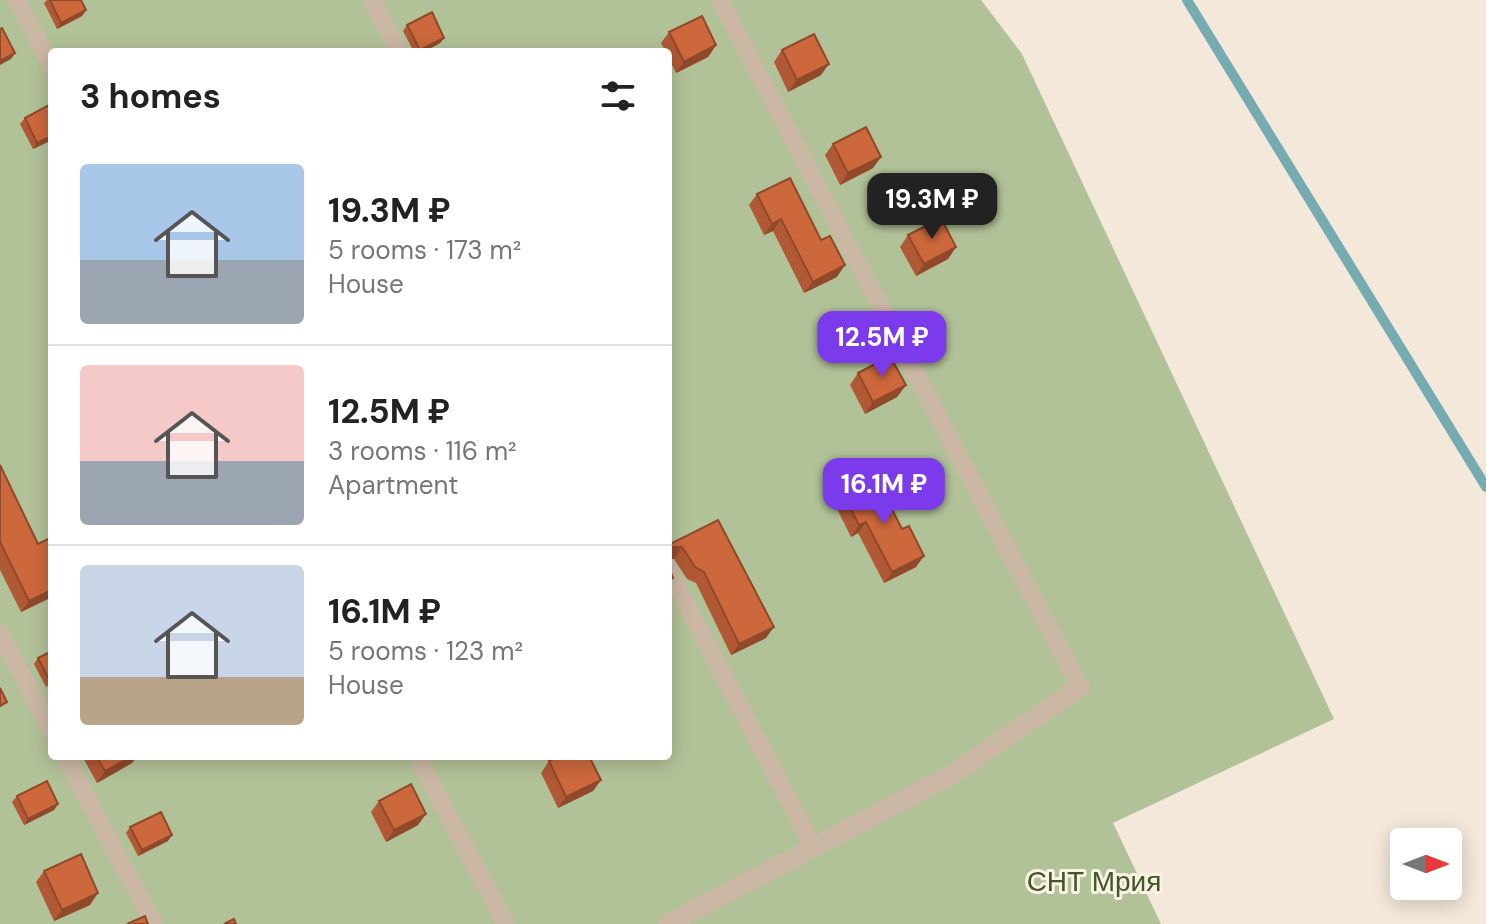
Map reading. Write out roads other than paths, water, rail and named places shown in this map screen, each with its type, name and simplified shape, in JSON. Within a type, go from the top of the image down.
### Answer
[{"type":"street","points":[[668,924],[953,774],[1080,687]]},
{"type":"lane","points":[[17,0],[48,58]]},
{"type":"lane","points":[[372,0],[397,48]]},
{"type":"lane","points":[[720,0],[1080,687]]},
{"type":"lane","points":[[672,577],[814,848]]},
{"type":"lane","points":[[0,633],[48,723]]},
{"type":"lane","points":[[67,760],[154,924]]},
{"type":"lane","points":[[419,760],[506,924]]},
{"type":"waterway","points":[[1187,0],[1486,487]]},
{"type":"park label","name":"СНТ Мрия","points":[[1094,881]]}]
